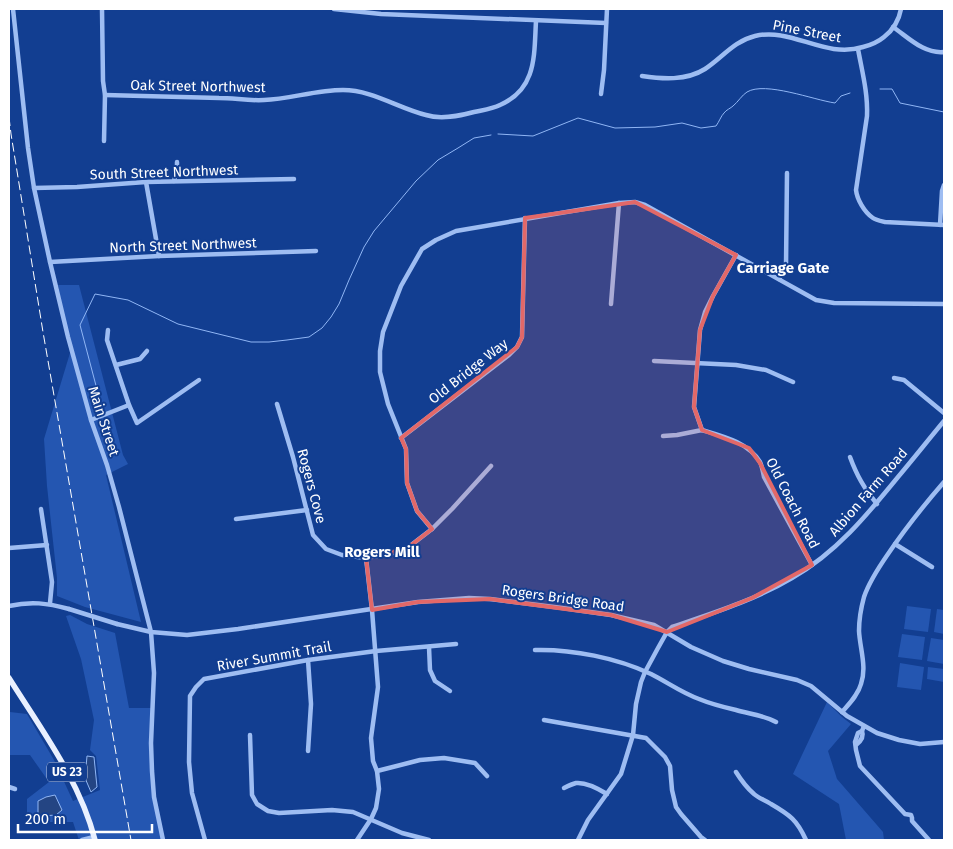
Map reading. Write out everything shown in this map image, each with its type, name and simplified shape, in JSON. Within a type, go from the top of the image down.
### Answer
[{"type":"main road","name":"US 23","points":[[10,683],[59,758],[82,805],[94,839]]},
{"type":"street","name":"Main Street","points":[[13,9],[20,82],[34,188],[50,262],[68,337],[91,420],[107,465],[151,632],[154,674],[152,771],[154,797],[163,840]]},
{"type":"street","points":[[102,9],[103,80],[105,94],[104,141]]},
{"type":"street","points":[[334,9],[381,14],[606,24]]},
{"type":"street","points":[[601,94],[604,70],[606,9]]},
{"type":"street","name":"Pine Street","points":[[642,76],[662,79],[692,75],[704,69],[733,46],[754,36],[764,34],[782,35],[830,49],[858,49],[881,40],[888,34],[900,16],[901,9]]},
{"type":"street","name":"Oak Street Northwest","points":[[105,94],[264,100],[344,90],[383,98],[428,116],[462,115],[500,105],[522,89],[529,79],[532,68],[536,21]]},
{"type":"street","points":[[893,28],[928,50],[937,53],[944,52]]},
{"type":"street","points":[[858,49],[868,106],[857,185],[859,199],[869,214],[885,222],[942,225],[942,191],[944,185]]},
{"type":"street","points":[[174,181],[177,162]]},
{"type":"street","points":[[779,279],[786,267],[787,173]]},
{"type":"street","name":"South Street Northwest","points":[[34,188],[174,181],[294,179]]},
{"type":"street","points":[[146,182],[159,256]]},
{"type":"street","points":[[432,529],[417,511],[407,483],[406,449],[388,404],[380,372],[380,351],[382,332],[401,286],[422,249],[456,231],[525,218],[635,202],[645,205],[816,300],[944,304]]},
{"type":"street","points":[[611,304],[619,203]]},
{"type":"street","name":"Old Bridge Way","points":[[400,438],[517,347],[523,331],[525,218]]},
{"type":"street","name":"North Street Northwest","points":[[50,262],[316,251]]},
{"type":"street","points":[[664,436],[702,430],[694,408],[700,330],[712,296],[736,255]]},
{"type":"street","points":[[108,330],[108,340],[116,366],[137,423],[199,380]]},
{"type":"street","points":[[116,366],[140,358],[147,351]]},
{"type":"street","points":[[654,361],[736,365],[766,370],[793,382]]},
{"type":"street","points":[[894,378],[904,380],[944,413]]},
{"type":"street","points":[[91,420],[129,404]]},
{"type":"street","name":"Rogers Cove","points":[[277,404],[313,535],[326,549],[342,555],[366,558],[406,549],[432,529],[491,466]]},
{"type":"street","name":"Albion Farm Road","points":[[667,632],[672,627],[752,598],[792,578],[812,565],[848,535],[877,504],[944,421]]},
{"type":"street","name":"Old Coach Road","points":[[702,430],[725,437],[749,448],[760,463],[764,477],[812,565]]},
{"type":"street","points":[[850,457],[862,486],[877,504]]},
{"type":"street","points":[[842,712],[856,695],[864,671],[859,630],[860,615],[865,595],[873,578],[895,544],[944,482]]},
{"type":"street","points":[[41,509],[52,582],[50,603]]},
{"type":"street","points":[[236,519],[307,510]]},
{"type":"street","points":[[895,544],[932,566]]},
{"type":"street","points":[[9,548],[47,546]]},
{"type":"street","points":[[357,840],[376,808],[379,789],[377,771],[373,761],[371,738],[378,687],[366,558]]},
{"type":"street","name":"Rogers Bridge Road","points":[[9,606],[20,603],[50,603],[117,624],[151,632],[187,635],[418,602],[469,598],[562,608],[654,625],[691,647],[723,661],[750,670],[790,678],[804,683],[818,691],[863,728],[899,740],[920,744],[944,742]]},
{"type":"street","points":[[578,840],[588,820],[621,774],[633,736],[636,704],[646,672],[667,632]]},
{"type":"street","name":"River Summit Trail","points":[[205,840],[192,793],[189,762],[190,696],[204,680],[308,660],[376,651],[456,644]]},
{"type":"street","points":[[429,647],[430,670],[435,681],[450,691]]},
{"type":"street","points":[[535,650],[549,650],[606,658],[646,672],[688,695],[734,710],[767,717],[776,722]]},
{"type":"street","points":[[308,660],[311,704],[308,751]]},
{"type":"street","points":[[544,720],[646,738],[665,757],[670,766],[676,807],[701,837],[706,840]]},
{"type":"street","points":[[863,728],[863,734],[856,744],[860,766],[905,814],[906,818],[912,821],[929,840]]},
{"type":"street","points":[[250,735],[252,795],[257,804],[262,808],[279,813],[332,810],[353,812],[402,833],[429,840]]},
{"type":"street","points":[[377,771],[420,760],[444,758],[476,763],[487,776]]},
{"type":"street","points":[[736,772],[755,795],[793,818],[806,840]]},
{"type":"street","points":[[564,788],[575,783],[586,784],[607,794]]},
{"type":"street","points":[[9,787],[15,789]]},
{"type":"street","points":[[82,840],[94,839]]},
{"type":"highlighted area","points":[[635,202],[736,255],[713,296],[700,330],[694,407],[702,430],[749,448],[760,463],[812,565],[752,598],[667,632],[611,615],[490,599],[418,602],[372,610],[366,558],[406,549],[432,529],[417,511],[407,483],[406,449],[401,438],[517,347],[522,337],[525,218]]},
{"type":"shaded area","points":[[58,285],[79,285],[123,455],[128,464],[106,475],[141,622],[85,607],[57,596],[44,439],[70,353]]},
{"type":"shaded area","points":[[907,606],[931,609],[928,632],[904,629]]},
{"type":"shaded area","points":[[937,609],[944,610],[944,634],[934,632]]},
{"type":"shaded area","points":[[70,615],[87,624],[115,633],[129,708],[151,708],[150,760],[163,840],[79,840],[73,822],[27,822],[27,799],[49,782],[30,755],[9,755],[10,712],[27,714],[54,760],[73,801],[100,790],[96,756],[90,750],[94,720],[81,659],[66,616]]},
{"type":"shaded area","points":[[902,634],[925,637],[922,660],[898,657]]},
{"type":"shaded area","points":[[931,638],[944,640],[944,664],[927,661]]},
{"type":"shaded area","points":[[900,663],[924,667],[921,690],[897,687]]},
{"type":"shaded area","points":[[928,667],[944,669],[944,682],[927,679]]},
{"type":"shaded area","points":[[827,702],[851,724],[828,751],[837,779],[883,832],[884,840],[846,840],[839,804],[793,774]]},
{"type":"shaded area","points":[[87,756],[94,757],[97,787],[91,792],[85,778]]},
{"type":"shaded area","points":[[55,795],[62,810],[56,815],[41,816],[38,813],[38,801]]},
{"type":"waterway","points":[[498,134],[533,136],[578,118],[615,128],[655,127],[682,123],[701,128],[716,126],[725,112],[745,93],[755,89],[790,92],[835,103],[841,96],[850,93]]},
{"type":"waterway","points":[[880,89],[892,89],[900,103],[944,112]]},
{"type":"waterway","points":[[99,397],[80,325],[95,294],[128,300],[178,324],[251,342],[269,342],[309,337],[322,328],[331,317],[339,304],[364,247],[374,231],[416,181],[438,160],[474,138],[491,135]]},
{"type":"railway","points":[[9,117],[43,332],[131,840]]},
{"type":"district","name":"Carriage Gate","points":[[783,268]]},
{"type":"district","name":"Rogers Mill","points":[[382,552]]}]
